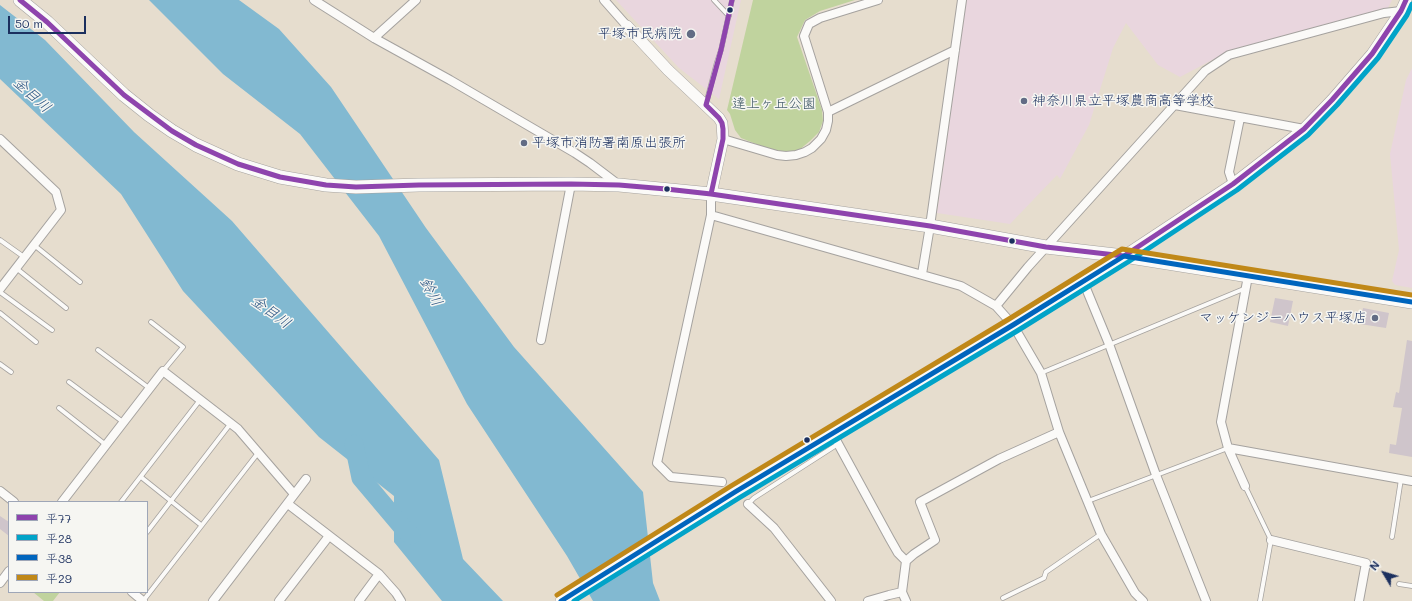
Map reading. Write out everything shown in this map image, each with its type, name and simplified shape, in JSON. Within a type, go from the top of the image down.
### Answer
[{"type":"main road","points":[[20,0],[47,22],[124,95],[172,131],[196,145],[238,164],[264,173],[295,180],[326,185],[356,187],[571,184],[619,185],[711,194],[930,226],[1046,247],[1124,256],[1247,282],[1412,302]]},
{"type":"street","points":[[314,0],[374,38],[450,80],[575,153],[619,185]]},
{"type":"street","points":[[374,38],[416,0]]},
{"type":"street","points":[[604,0],[668,70],[706,104],[722,123],[723,139],[711,194],[711,215],[657,463],[671,477],[722,482]]},
{"type":"street","points":[[723,139],[777,155],[796,156],[805,152],[820,139],[826,130],[828,112],[804,36],[809,24],[820,18],[878,0]]},
{"type":"street","points":[[922,274],[962,0]]},
{"type":"street","points":[[996,306],[1028,267],[1205,71],[1229,55],[1384,13],[1406,4]]},
{"type":"street","points":[[561,601],[834,432],[1013,325],[1124,256],[1233,184],[1304,129],[1332,100],[1372,54],[1406,4]]},
{"type":"street","points":[[828,112],[955,50]]},
{"type":"street","points":[[1175,105],[1304,129]]},
{"type":"street","points":[[1233,184],[1229,172],[1240,118]]},
{"type":"street","points":[[0,140],[56,192],[61,210],[0,289]]},
{"type":"street","points":[[541,340],[571,184]]},
{"type":"street","points":[[711,215],[962,286],[996,306],[1013,325],[1041,374],[1059,432],[1101,534],[1135,593],[1143,601]]},
{"type":"street","points":[[1083,281],[1108,344],[1156,475],[1206,601]]},
{"type":"street","points":[[1246,486],[1228,448],[1221,422],[1247,282]]},
{"type":"street","points":[[63,501],[163,371],[238,429],[294,494]]},
{"type":"street","points":[[834,432],[838,444],[890,539],[898,553],[906,561]]},
{"type":"street","points":[[906,601],[902,592],[906,561],[935,540],[920,502],[999,459],[1059,432]]},
{"type":"street","points":[[1228,448],[1412,481]]},
{"type":"street","points":[[212,601],[306,479]]},
{"type":"street","points":[[0,491],[13,501]]},
{"type":"street","points":[[288,504],[380,574],[401,601]]},
{"type":"street","points":[[748,504],[774,528],[831,601]]},
{"type":"street","points":[[279,601],[329,536]]},
{"type":"street","points":[[1271,540],[1366,563],[1359,601]]},
{"type":"street","points":[[0,583],[8,572]]},
{"type":"street","points":[[359,601],[380,574]]},
{"type":"street","points":[[868,601],[902,592]]},
{"type":"street","points":[[133,593],[143,601]]},
{"type":"lane","points":[[714,0],[728,16]]},
{"type":"lane","points":[[706,104],[721,50],[732,0]]},
{"type":"lane","points":[[0,240],[24,258]]},
{"type":"lane","points":[[33,245],[80,282]]},
{"type":"lane","points":[[16,268],[66,308]]},
{"type":"lane","points":[[1041,374],[1247,282]]},
{"type":"lane","points":[[0,292],[52,330]]},
{"type":"lane","points":[[0,313],[36,342]]},
{"type":"lane","points":[[151,322],[183,347],[163,371]]},
{"type":"lane","points":[[98,350],[149,388]]},
{"type":"lane","points":[[0,364],[10,372]]},
{"type":"lane","points":[[69,382],[124,423]]},
{"type":"lane","points":[[122,501],[200,400]]},
{"type":"lane","points":[[59,408],[106,446]]},
{"type":"lane","points":[[148,531],[231,423]]},
{"type":"lane","points":[[748,504],[754,498],[838,444]]},
{"type":"lane","points":[[1088,501],[1228,448]]},
{"type":"lane","points":[[143,601],[258,453]]},
{"type":"lane","points":[[141,477],[201,525]]},
{"type":"lane","points":[[1392,537],[1401,479]]},
{"type":"lane","points":[[1246,486],[1271,540],[1260,601]]},
{"type":"lane","points":[[1003,598],[1044,578],[1046,572],[1101,534]]},
{"type":"lane","points":[[1399,584],[1412,586]]},
{"type":"shaded area","name":"平塚市民病院","points":[[616,0],[741,0],[719,99],[679,68]]},
{"type":"shaded area","name":"神奈川県立平塚農商高等学校","points":[[966,0],[1392,0],[1388,8],[1231,50],[1180,77],[1158,65],[1126,23],[1113,48],[1089,125],[1060,179],[1057,175],[1010,224],[937,213]]},
{"type":"shaded area","points":[[1412,68],[1412,288],[1395,285],[1392,281],[1399,250],[1390,154],[1406,80]]},
{"type":"green space","name":"達上ヶ丘公園","points":[[753,0],[855,0],[820,11],[805,20],[797,37],[822,110],[823,121],[819,132],[810,141],[799,150],[789,153],[779,153],[741,138],[735,130],[730,114],[727,110]]},
{"type":"green space","points":[[34,593],[59,593],[53,601],[44,601]]},
{"type":"water","name":"鈴川","points":[[149,0],[239,0],[279,29],[331,87],[426,228],[514,347],[643,492],[653,583],[660,601],[593,601],[567,556],[467,404],[379,236],[300,134],[223,74]]},
{"type":"water","points":[[0,5],[45,40],[134,132],[232,221],[439,460],[463,559],[503,601],[442,601],[394,542],[394,496],[319,437],[183,291],[121,194],[0,79]]},
{"type":"building","points":[[1275,298],[1293,301],[1288,326],[1270,322]]},
{"type":"building","name":"マッケンジーハウス平塚店","points":[[1363,308],[1389,313],[1386,328],[1360,324]]},
{"type":"building","points":[[1407,340],[1412,341],[1412,457],[1389,453],[1390,444],[1396,445],[1402,408],[1393,407],[1396,392],[1399,393]]},
{"type":"building","points":[[0,516],[8,521],[8,535],[0,529]]},
{"type":"waterway","name":"金目川","points":[[354,444],[361,478],[404,529],[411,535]]},
{"type":"transit line","name":"平77","points":[[20,0],[47,22],[124,95],[172,131],[196,145],[238,164],[280,177],[326,185],[356,187],[571,184],[619,185],[666,189],[711,194],[930,226],[1046,247],[1124,256],[1233,184],[1304,129],[1332,100],[1372,54],[1401,11],[1406,0]]},
{"type":"transit line","name":"平77","points":[[711,194],[723,139],[723,129],[719,118],[706,105],[721,50],[732,0]]},
{"type":"transit line","name":"平28","points":[[574,601],[739,498],[1017,331],[1128,262],[1237,190],[1308,135],[1337,105],[1378,58],[1407,15],[1412,4]]},
{"type":"transit line","name":"平29","points":[[557,595],[731,486],[1009,319],[1122,249],[1412,295]]},
{"type":"transit line","name":"平38","points":[[561,601],[735,492],[1013,325],[1124,256],[1412,302]]},
{"type":"place","name":"平塚市民病院","points":[[691,34]]},
{"type":"place","name":"神奈川県立平塚農商高等学校","points":[[1024,101]]},
{"type":"place","name":"平塚市消防署南原出張所","points":[[524,143]]},
{"type":"place","name":"マッケンジーハウス平塚店","points":[[1375,318]]}]
